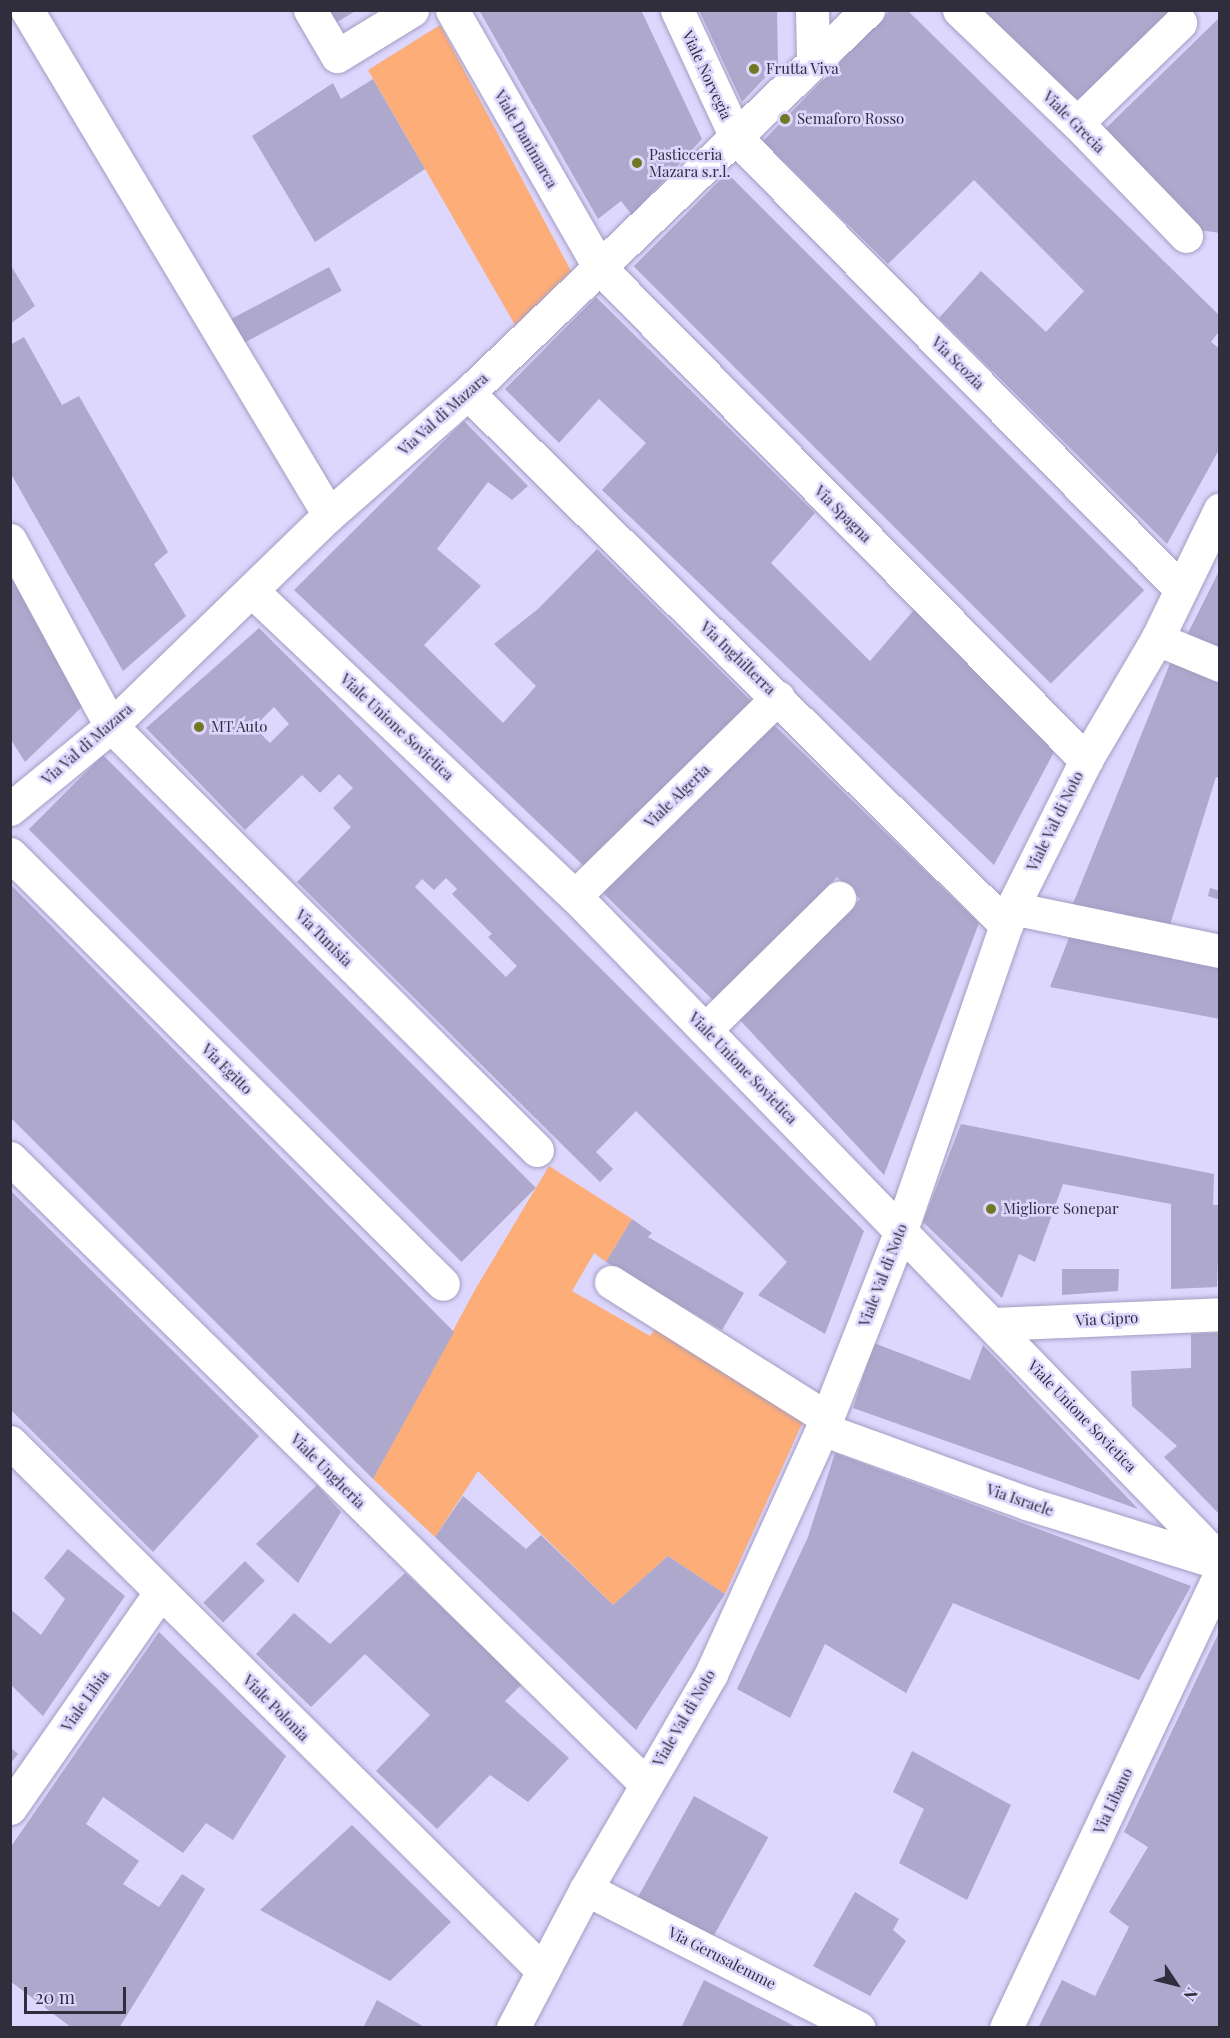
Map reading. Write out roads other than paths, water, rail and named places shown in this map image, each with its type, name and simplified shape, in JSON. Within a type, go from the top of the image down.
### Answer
[{"type":"street","points":[[27,10],[328,515]]},
{"type":"street","points":[[310,10],[338,56],[412,10]]},
{"type":"street","name":"Viale Danimarca","points":[[452,10],[600,268]]},
{"type":"street","name":"Viale Norvegia","points":[[677,10],[736,139]]},
{"type":"street","points":[[812,10],[813,59]]},
{"type":"street","name":"Via Val di Mazara","points":[[10,809],[111,726],[328,515],[468,393],[736,139],[813,59],[868,10]]},
{"type":"street","name":"Viale Grecia","points":[[959,10],[1077,123],[1186,236]]},
{"type":"street","points":[[1077,123],[1180,22]]},
{"type":"street","name":"Via Scozia","points":[[736,139],[1179,587]]},
{"type":"street","name":"Via Spagna","points":[[600,268],[1086,760]]},
{"type":"street","name":"Via Inghilterra","points":[[468,393],[778,697],[1009,916]]},
{"type":"street","name":"Viale Val di Noto","points":[[513,2028],[586,1889],[711,1674],[825,1424],[901,1230],[1009,916],[1086,760],[1157,639],[1179,587],[1220,509]]},
{"type":"street","name":"Via Tunisia","points":[[10,540],[111,726],[537,1150]]},
{"type":"street","name":"Viale Unione Sovietica","points":[[252,591],[575,896],[994,1324],[1220,1562]]},
{"type":"street","points":[[1157,639],[1220,665]]},
{"type":"street","name":"Viale Algeria","points":[[575,896],[778,697]]},
{"type":"street","name":"Via Egitto","points":[[10,854],[443,1284]]},
{"type":"street","points":[[706,1029],[839,898]]},
{"type":"street","points":[[1009,916],[1220,951]]},
{"type":"street","name":"Viale Ungheria","points":[[10,1158],[646,1784]]},
{"type":"street","name":"Via Israele","points":[[611,1282],[825,1424],[1026,1503],[1220,1562]]},
{"type":"street","name":"Via Cipro","points":[[994,1324],[1220,1314]]},
{"type":"street","name":"Viale Polonia","points":[[10,1442],[543,1971]]},
{"type":"street","name":"Via Libano","points":[[1006,2028],[1220,1574]]},
{"type":"street","name":"Viale Libia","points":[[10,1808],[160,1593]]},
{"type":"street","name":"Via Gerusalemme","points":[[586,1889],[859,2028]]},
{"type":"place","name":"Frutta Viva","points":[[754,69]]},
{"type":"place","name":"Semaforo Rosso","points":[[785,119]]},
{"type":"place","name":"Pasticceria Mazara s.r.l.","points":[[637,163]]},
{"type":"place","name":"MT Auto","points":[[199,727]]},
{"type":"place","name":"Migliore Sonepar","points":[[991,1209]]}]
